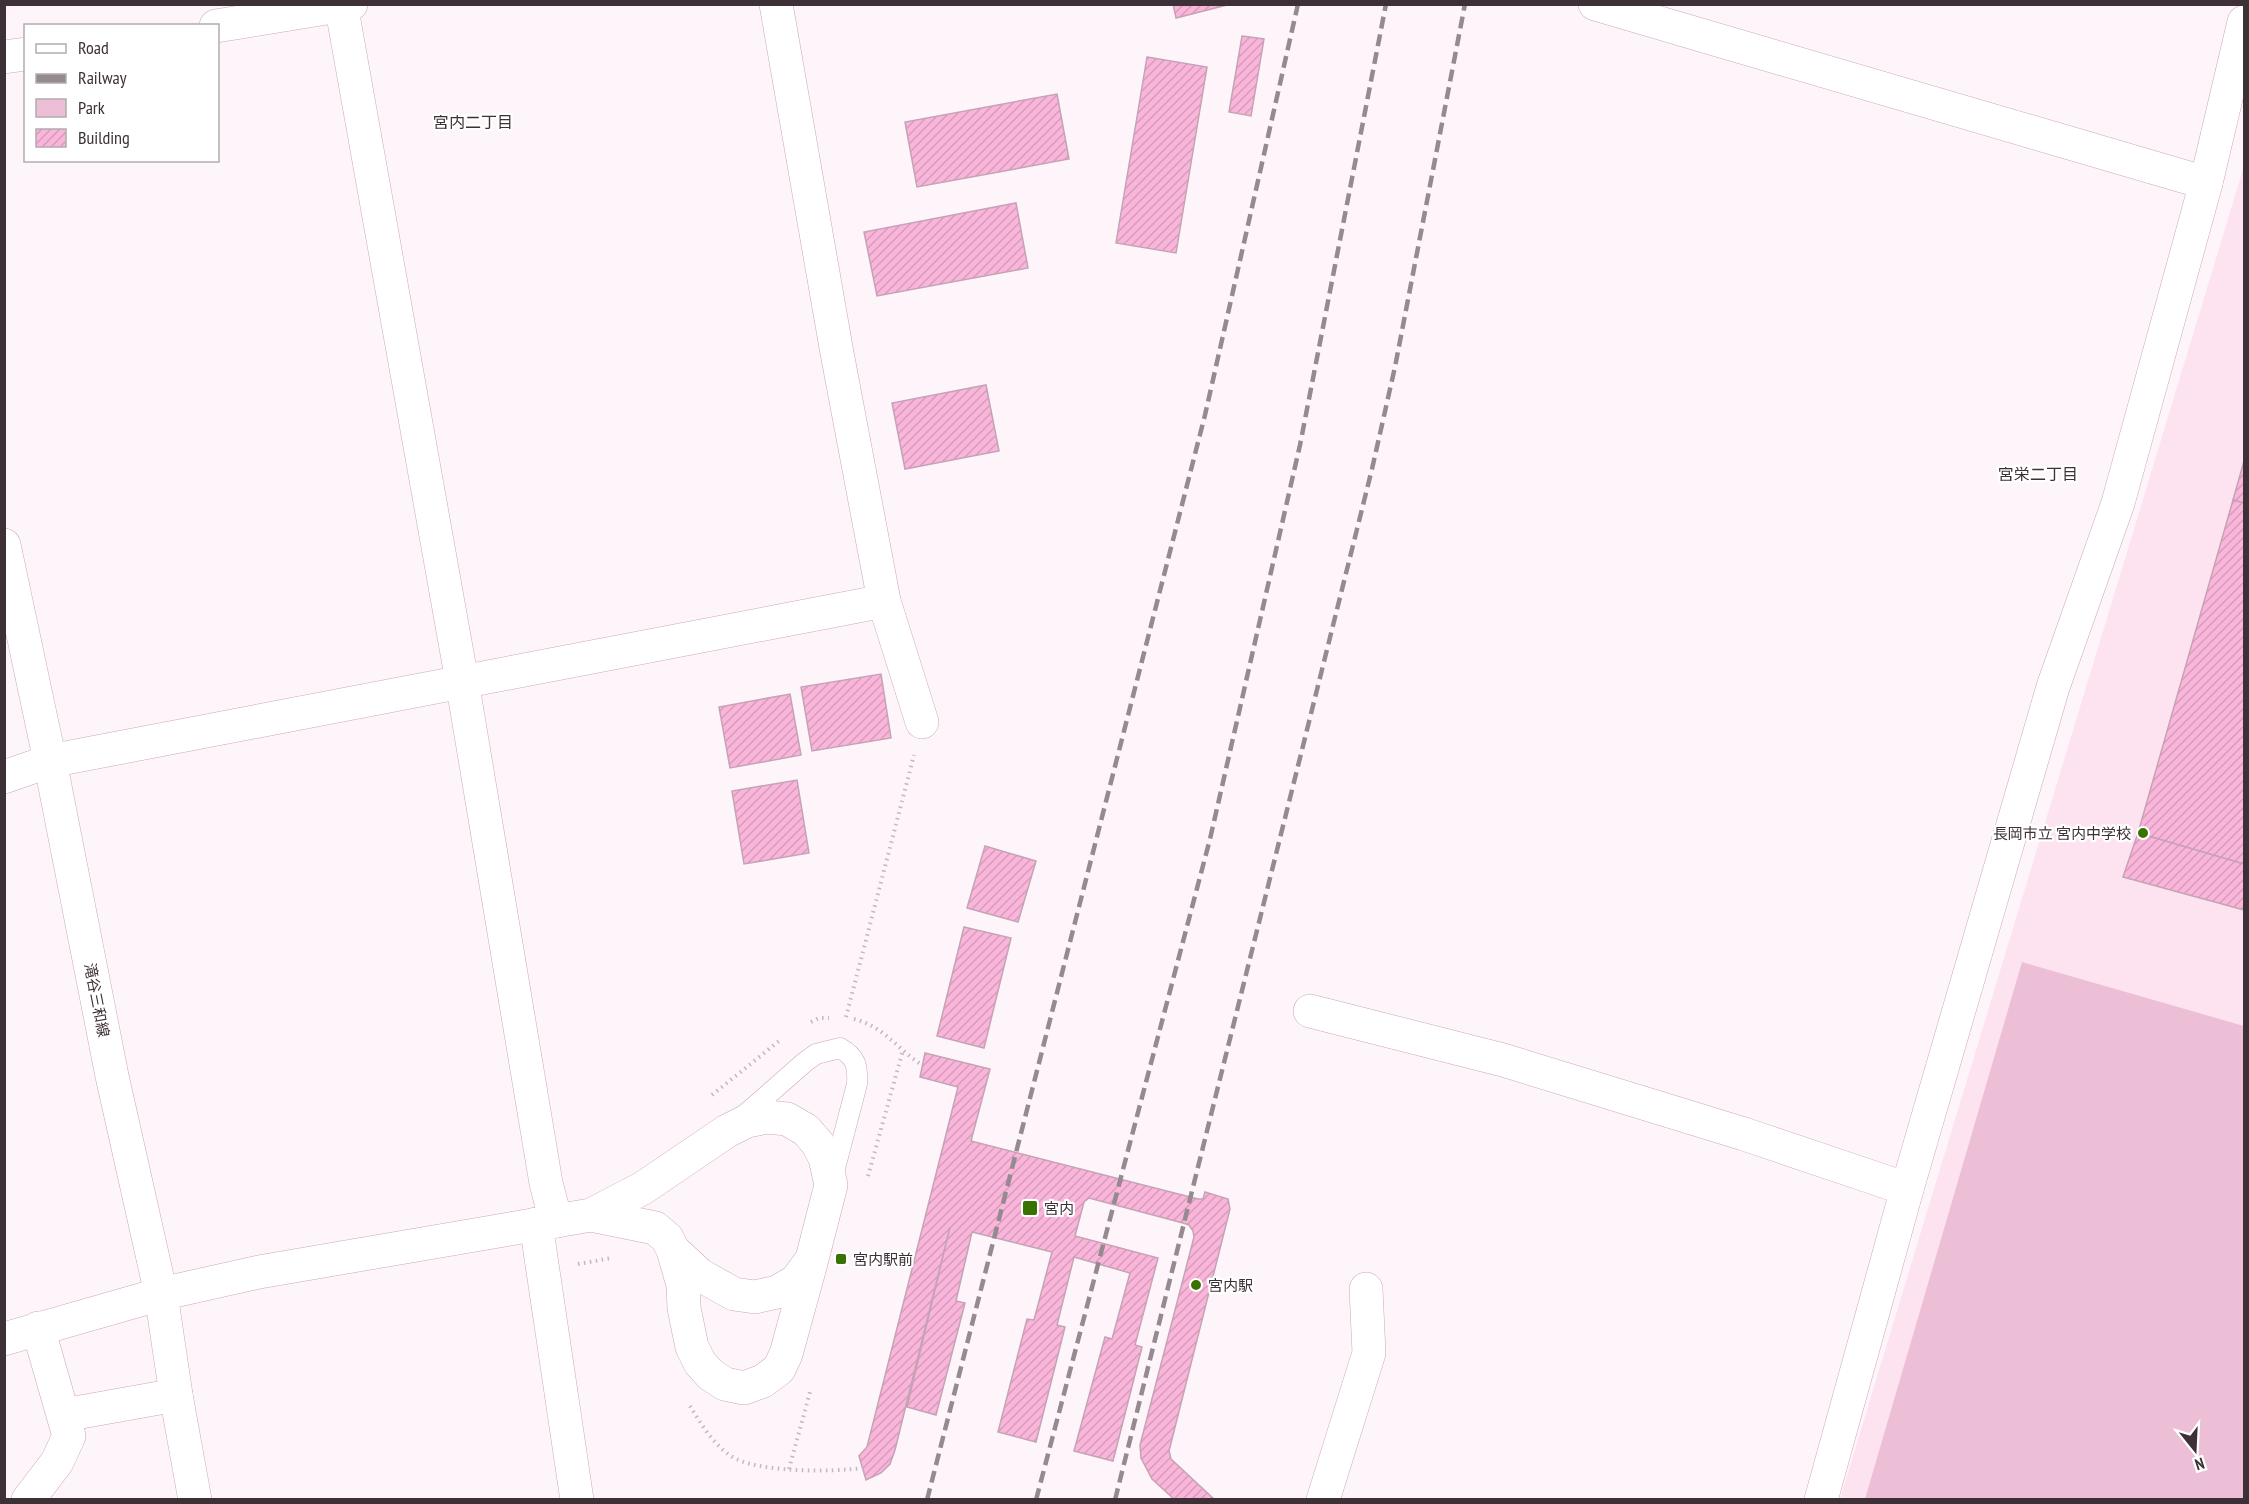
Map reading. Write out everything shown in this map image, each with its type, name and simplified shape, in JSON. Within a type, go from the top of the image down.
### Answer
[{"type":"street","points":[[776,4],[837,353],[884,602],[922,722]]},
{"type":"street","points":[[1595,4],[2206,183]]},
{"type":"street","points":[[219,26],[345,5],[546,1183],[544,1270],[577,1500]]},
{"type":"street","points":[[1821,1500],[1907,1189],[2053,687],[2118,503],[2206,183],[2244,22]]},
{"type":"street","points":[[4,57],[24,54]]},
{"type":"street","name":"滝谷三和線","points":[[4,544],[50,761],[112,1076],[161,1294],[195,1500]]},
{"type":"street","points":[[4,777],[50,761],[884,602]]},
{"type":"street","points":[[1310,1011],[1514,1063],[1744,1134],[1907,1189]]},
{"type":"street","points":[[4,1339],[161,1294],[259,1272],[591,1215],[643,1188],[727,1131],[747,1121],[767,1117],[787,1119],[806,1130],[818,1144],[825,1158],[831,1185],[786,1354],[779,1369],[763,1381],[744,1388],[725,1384],[711,1375],[700,1363],[692,1347],[684,1308],[683,1285],[668,1238],[655,1228],[591,1215]]},
{"type":"street","points":[[673,1250],[700,1275],[734,1294],[755,1297],[777,1292],[796,1281],[812,1259]]},
{"type":"street","points":[[1323,1500],[1369,1353],[1366,1289]]},
{"type":"street","points":[[28,1500],[57,1462],[69,1436],[38,1328]]},
{"type":"street","points":[[64,1415],[176,1395]]},
{"type":"lane","points":[[727,1131],[805,1062],[816,1054],[840,1048],[852,1055],[858,1068],[857,1084],[831,1185]]},
{"type":"path","points":[[846,1017],[922,722]]},
{"type":"shaded area","name":"長岡市立 宮内中学校","points":[[2244,166],[2244,1499],[1840,1499]]},
{"type":"green space","points":[[2022,962],[2244,1026],[2244,1499],[1865,1499]]},
{"type":"building","points":[[1173,4],[1231,4],[1176,18]]},
{"type":"building","points":[[1242,36],[1264,39],[1251,116],[1229,112]]},
{"type":"building","points":[[1147,57],[1207,67],[1176,253],[1116,243]]},
{"type":"building","points":[[1057,94],[1069,159],[917,187],[905,122]]},
{"type":"building","points":[[1016,203],[1028,268],[877,296],[864,232]]},
{"type":"building","points":[[986,385],[999,451],[905,469],[892,403]]},
{"type":"building","points":[[2244,461],[2244,503],[2233,500]]},
{"type":"building","points":[[2233,500],[2244,503],[2244,864],[2138,833]]},
{"type":"building","points":[[881,674],[891,738],[812,751],[801,687]]},
{"type":"building","points":[[790,694],[801,755],[730,768],[719,707]]},
{"type":"building","points":[[797,780],[809,853],[744,864],[732,791]]},
{"type":"building","points":[[2138,833],[2244,864],[2244,910],[2123,877]]},
{"type":"building","points":[[985,846],[1036,861],[1018,922],[967,908]]},
{"type":"building","points":[[964,927],[1011,938],[984,1048],[937,1036]]},
{"type":"building","name":"宮内駅","points":[[925,1053],[990,1069],[971,1141],[1198,1199],[1203,1199],[1205,1192],[1228,1199],[1230,1209],[1169,1451],[1171,1459],[1215,1500],[1175,1500],[1152,1479],[1141,1458],[1140,1445],[1194,1237],[1193,1231],[1189,1225],[1183,1223],[1089,1198],[1084,1202],[1075,1236],[1158,1258],[1135,1345],[1142,1347],[1113,1461],[1074,1451],[1105,1337],[1112,1339],[1130,1273],[1074,1257],[1057,1325],[1065,1327],[1036,1442],[998,1432],[1027,1319],[1034,1320],[1052,1252],[972,1232],[956,1301],[965,1303],[936,1415],[907,1407],[950,1227],[895,1450],[890,1464],[881,1473],[866,1480],[859,1456],[867,1447],[958,1087],[920,1077]]},
{"type":"railway","points":[[927,1500],[1205,415],[1298,4]]},
{"type":"railway","points":[[1036,1500],[1210,839],[1300,445],[1386,4]]},
{"type":"railway","points":[[1115,1500],[1372,469],[1395,367],[1465,4]]},
{"type":"place","name":"長岡市立 宮内中学校","points":[[2143,833]]},
{"type":"place","name":"宮内","points":[[1030,1208]]},
{"type":"place","name":"宮内駅前","points":[[841,1259]]},
{"type":"place","name":"宮内駅","points":[[1196,1285]]},
{"type":"district","name":"宮内二丁目","points":[[473,122]]},
{"type":"district","name":"宮栄二丁目","points":[[2038,474]]}]
